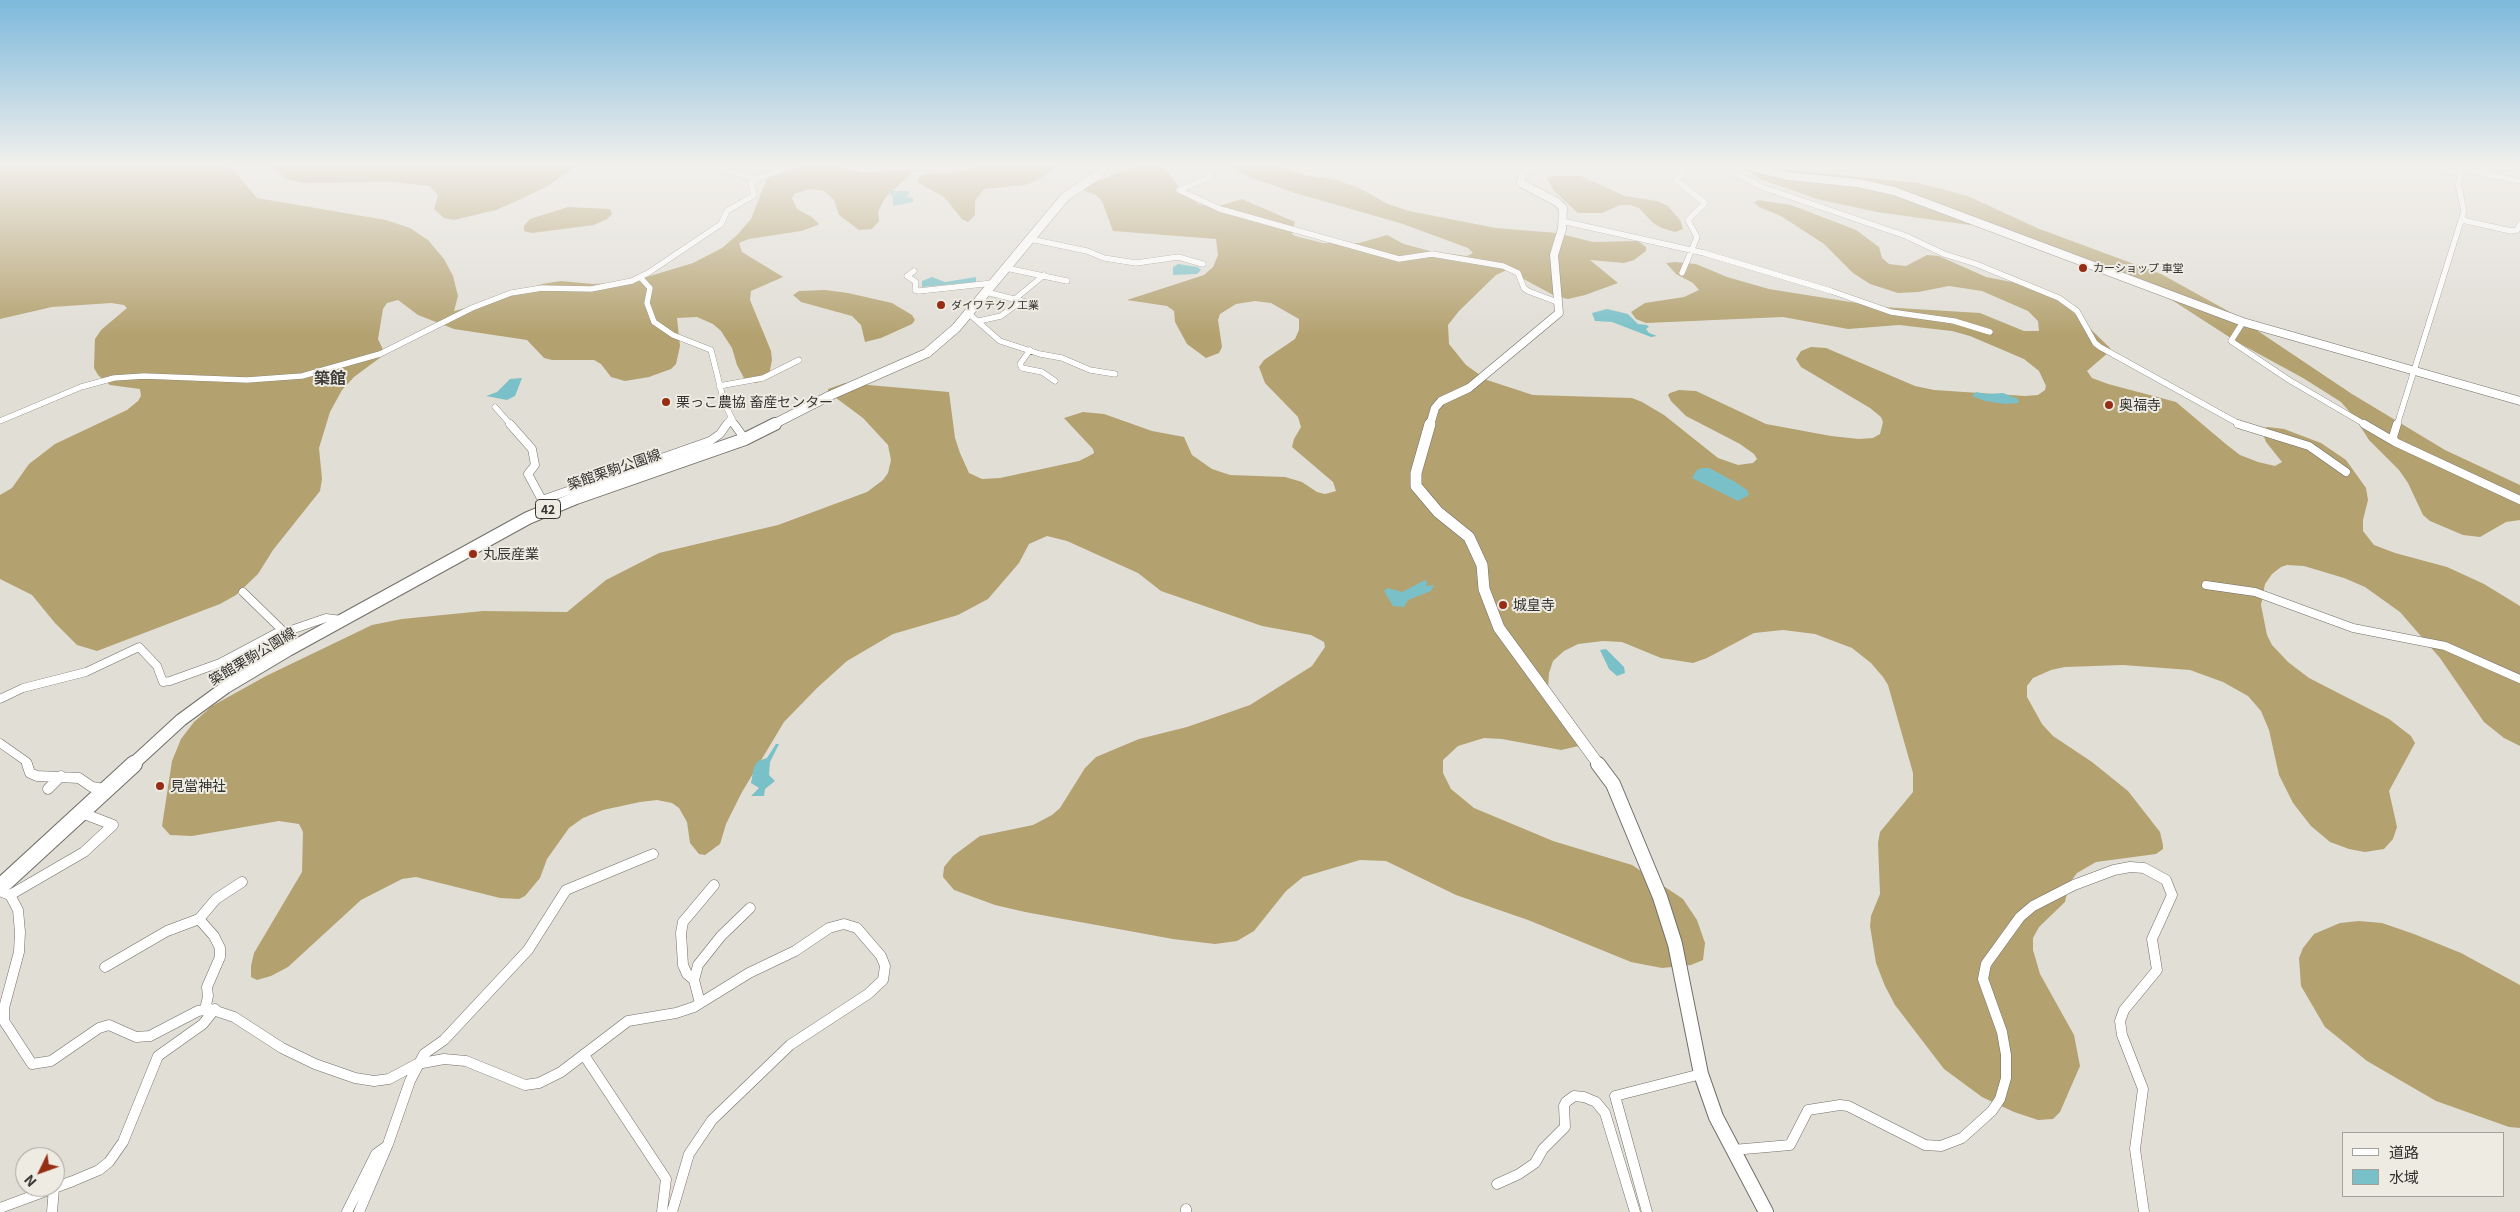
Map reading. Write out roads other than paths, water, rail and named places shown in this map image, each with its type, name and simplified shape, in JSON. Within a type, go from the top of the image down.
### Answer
[{"type":"main road","name":"築館栗駒公園線","points":[[0,887],[104,789],[181,720],[246,675],[528,518],[576,498],[745,439],[828,396],[918,358],[946,339],[1044,223]]},
{"type":"street","points":[[0,421],[82,387],[114,378],[144,376],[246,380],[302,376],[380,354],[472,308],[511,293],[542,288],[591,289],[620,284],[640,277],[722,223]]},
{"type":"street","points":[[1269,223],[1399,259],[1432,254],[1503,266],[1518,273],[1524,288],[1528,291],[1556,302]]},
{"type":"street","points":[[1562,223],[1554,255],[1558,291],[1556,302],[1559,313],[1468,388],[1441,401],[1434,408],[1416,473],[1416,486],[1438,512],[1469,537],[1482,565],[1484,589],[1499,628],[1613,784],[1660,897],[1675,944],[1701,1074],[1716,1117],[1766,1212]]},
{"type":"street","points":[[1573,223],[1693,250],[1831,291],[1891,312],[1954,321],[1990,332]]},
{"type":"street","points":[[1682,272],[1698,237],[1690,223]]},
{"type":"street","points":[[1867,223],[1906,236],[1947,256],[1976,264],[2059,298],[2077,311],[2095,344],[2225,418],[2248,428],[2309,446],[2346,472]]},
{"type":"street","points":[[1978,223],[2243,322],[2414,369],[2520,401]]},
{"type":"street","points":[[2395,442],[2393,437],[2446,264],[2461,223]]},
{"type":"street","points":[[2473,223],[2510,231],[2517,230],[2520,225]]},
{"type":"street","points":[[1030,239],[1087,251],[1104,258],[1136,263],[1178,257],[1203,264]]},
{"type":"street","points":[[1006,268],[1066,281]]},
{"type":"street","points":[[914,271],[907,276],[916,282],[916,290],[919,291],[989,288],[1030,304]]},
{"type":"street","points":[[979,321],[1001,316],[1044,275]]},
{"type":"street","points":[[640,277],[650,288],[647,303],[654,322],[673,335],[711,350],[719,386],[731,417],[745,439]]},
{"type":"street","points":[[968,313],[1000,341],[1062,358],[1090,370],[1115,374]]},
{"type":"street","points":[[2243,322],[2231,341],[2289,380],[2395,442],[2520,500]]},
{"type":"street","points":[[1030,350],[1020,364],[1022,368],[1024,370],[1042,372],[1054,381]]},
{"type":"street","points":[[719,386],[763,378],[799,360]]},
{"type":"street","points":[[495,407],[532,448],[534,465],[528,474],[542,500],[710,441],[720,434],[731,417]]},
{"type":"street","points":[[2206,585],[2255,592],[2353,628],[2445,646],[2520,679]]},
{"type":"street","points":[[243,592],[285,632],[326,618],[342,621]]},
{"type":"street","points":[[0,699],[32,685],[86,672],[139,647],[157,666],[163,682],[170,681],[220,663],[282,630]]},
{"type":"street","points":[[0,743],[27,762],[30,773],[37,776],[79,778],[92,787],[104,789]]},
{"type":"street","points":[[48,789],[61,776]]},
{"type":"street","points":[[80,812],[113,824],[84,852],[5,893],[18,910],[20,932],[19,952],[4,1008],[4,1021],[32,1064],[51,1061],[99,1028],[109,1026],[136,1037],[150,1036],[187,1016],[210,1010],[234,1017],[282,1048],[315,1064],[355,1078],[374,1081],[389,1079],[417,1064],[444,1059],[466,1061],[525,1085],[545,1081],[584,1055],[613,1030],[628,1021],[676,1013],[700,1003],[749,973],[795,951],[830,928],[840,924],[857,928],[881,956],[886,966],[883,980],[878,986],[790,1045],[707,1126],[689,1154],[672,1212]]},
{"type":"street","points":[[358,1212],[388,1144],[417,1064],[424,1054],[444,1040],[528,950],[561,901],[566,890],[654,854]]},
{"type":"street","points":[[1732,1150],[1790,1145],[1795,1139],[1802,1118],[1808,1110],[1840,1105],[1848,1106],[1925,1145],[1941,1146],[1962,1138],[1992,1111],[2000,1099],[2006,1078],[2006,1055],[2002,1032],[1987,996],[1983,979],[1986,964],[2020,917],[2033,906],[2074,886],[2114,870],[2130,867],[2144,868],[2166,880],[2172,895],[2152,939],[2157,970],[2154,976],[2124,1010],[2120,1021],[2122,1035],[2143,1089],[2135,1149],[2144,1212]]},
{"type":"street","points":[[106,967],[167,931],[199,919],[216,900],[242,882]]},
{"type":"street","points":[[694,980],[687,974],[683,965],[681,933],[683,922],[714,885]]},
{"type":"street","points":[[700,1003],[694,980],[698,965],[721,936],[750,908]]},
{"type":"street","points":[[65,1184],[99,1170],[109,1162],[123,1142],[158,1056],[203,1024],[210,1010],[207,987],[220,957],[220,948],[214,936],[199,919]]},
{"type":"street","points":[[584,1055],[666,1179],[662,1212]]},
{"type":"street","points":[[1647,1212],[1615,1096],[1701,1074]]},
{"type":"street","points":[[1497,1184],[1519,1174],[1535,1163],[1543,1149],[1565,1127],[1564,1106],[1566,1102],[1574,1096],[1584,1097],[1596,1102],[1605,1113],[1635,1212]]},
{"type":"street","points":[[347,1212],[376,1154],[388,1144]]},
{"type":"street","points":[[0,1208],[30,1197]]},
{"type":"street","points":[[52,1212],[53,1197]]},
{"type":"water","points":[[1178,264],[1198,267],[1201,270],[1197,274],[1173,275],[1173,267]]},
{"type":"water","points":[[932,277],[945,282],[976,277],[976,282],[922,287],[922,281]]},
{"type":"water","points":[[1607,309],[1628,314],[1638,324],[1647,325],[1649,327],[1646,329],[1649,333],[1657,336],[1651,337],[1612,322],[1595,321],[1592,313]]},
{"type":"water","points":[[522,378],[515,396],[507,400],[486,396],[497,392],[510,379]]},
{"type":"water","points":[[1976,392],[1987,394],[2003,393],[2018,399],[2019,403],[2005,404],[1985,401],[1972,396]]},
{"type":"water","points":[[1709,468],[1735,482],[1747,490],[1749,495],[1738,501],[1692,478],[1697,470]]},
{"type":"water","points":[[1425,580],[1427,582],[1426,586],[1434,585],[1431,591],[1408,600],[1404,607],[1393,606],[1384,591],[1388,588],[1402,592]]},
{"type":"water","points":[[1606,649],[1624,667],[1625,673],[1617,676],[1609,669],[1600,650]]},
{"type":"water","points":[[776,744],[779,744],[770,762],[769,775],[775,781],[765,789],[764,796],[751,796],[759,788],[751,783],[754,767],[758,761],[767,758]]},
{"type":"place","name":"カーショップ 車堂","points":[[2083,268]]},
{"type":"place","name":"ダイワテクノ工業","points":[[941,305]]},
{"type":"place","name":"栗っこ農協 畜産センター","points":[[666,402]]},
{"type":"place","name":"奥福寺","points":[[2109,405]]},
{"type":"place","name":"丸辰産業","points":[[473,554]]},
{"type":"place","name":"城皇寺","points":[[1503,605]]},
{"type":"place","name":"見當神社","points":[[160,786]]},
{"type":"district","name":"築館","points":[[330,378]]}]
